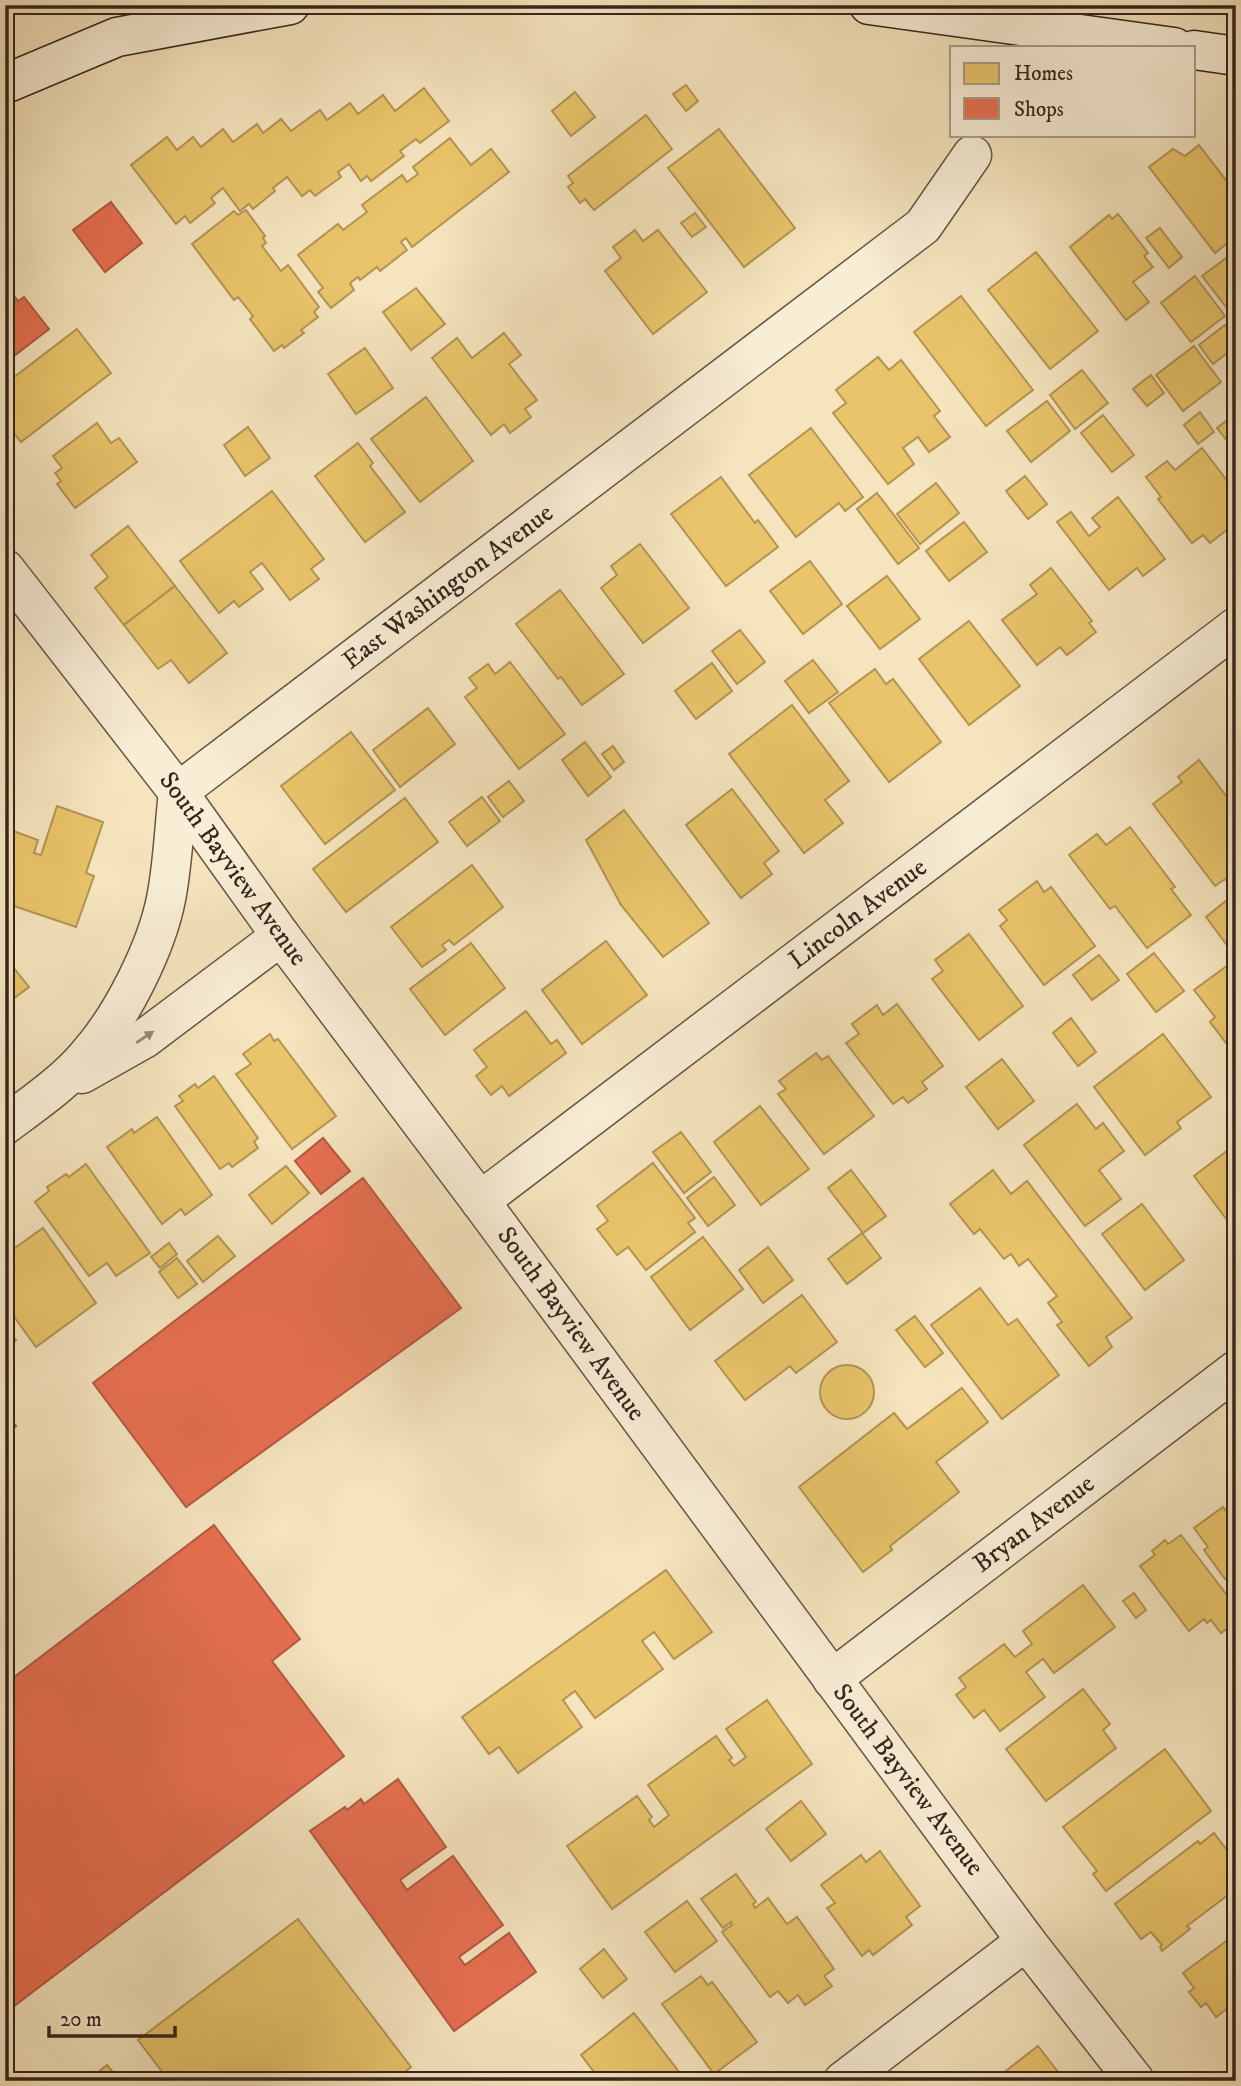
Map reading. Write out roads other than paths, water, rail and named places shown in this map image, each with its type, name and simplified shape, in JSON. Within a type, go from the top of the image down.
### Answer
[{"type":"street","points":[[5,84],[117,37],[290,5]]},
{"type":"street","points":[[869,5],[1167,46]]},
{"type":"street","points":[[1196,50],[1236,56]]},
{"type":"street","name":"East Washington Avenue","points":[[178,792],[923,226],[972,155]]},
{"type":"street","name":"South Bayview Avenue","points":[[5,569],[178,792],[281,936],[1026,1941],[1135,2081]]},
{"type":"street","name":"Lincoln Avenue","points":[[480,1201],[1236,627]]},
{"type":"street","points":[[5,1125],[44,1096],[87,1057],[122,1009],[147,956],[166,901],[178,792]]},
{"type":"street","points":[[44,1096],[144,1039],[281,936]]},
{"type":"street","name":"Bryan Avenue","points":[[832,1678],[1236,1370]]},
{"type":"street","points":[[843,2081],[1026,1941]]}]
